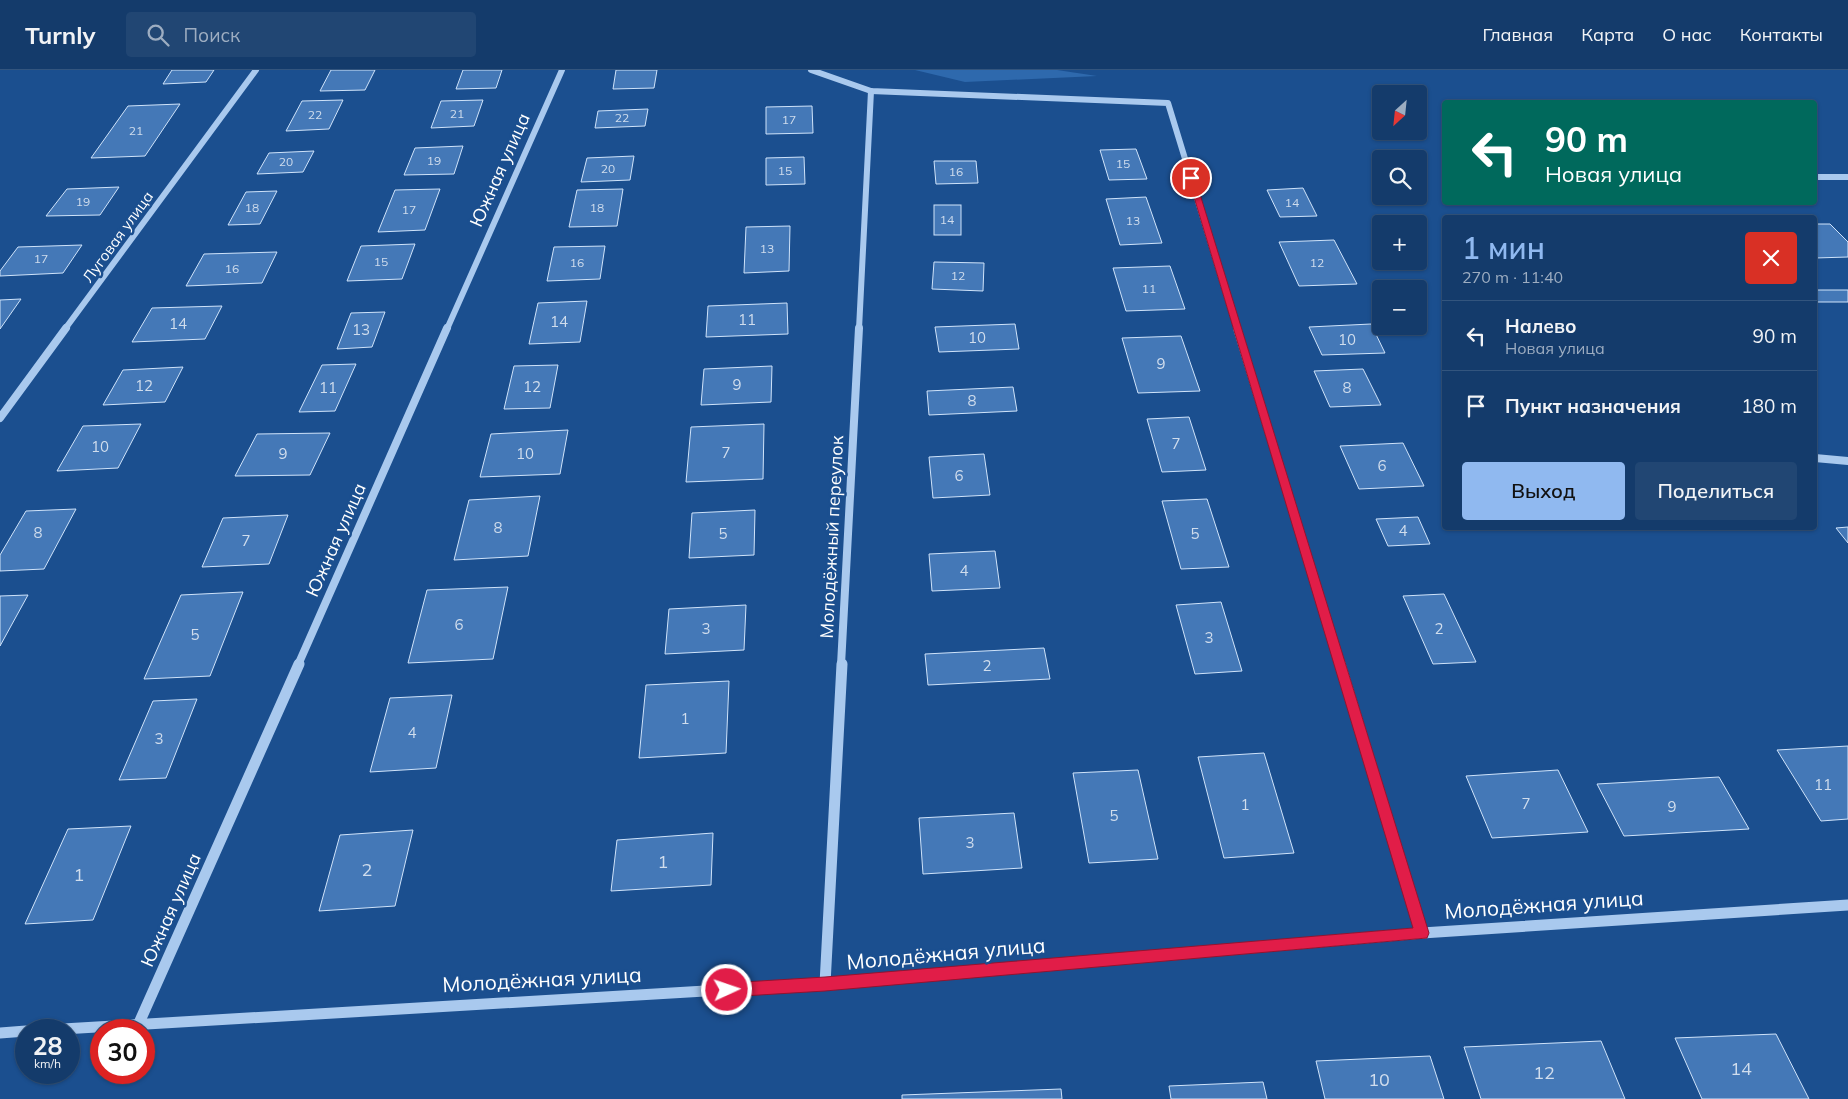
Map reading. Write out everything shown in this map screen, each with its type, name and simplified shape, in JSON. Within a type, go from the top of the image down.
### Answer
[{"type":"street","name":"Луговая улица","points":[[0,418],[256,70]]},
{"type":"street","name":"Южная улица","points":[[141,1019],[562,70]]},
{"type":"street","points":[[811,70],[871,91],[1168,103],[1422,933]]},
{"type":"street","name":"Молодёжный переулок","points":[[825,984],[871,91]]},
{"type":"street","points":[[1817,177],[1848,177]]},
{"type":"street","points":[[1817,458],[1848,461]]},
{"type":"street","name":"Молодёжная улица","points":[[155,1022],[825,984],[1422,933],[1848,905]]},
{"type":"street","points":[[0,1033],[15,1032]]},
{"type":"shaded area","points":[[915,70],[1057,70],[1097,76],[965,82]]},
{"type":"building","points":[[172,70],[214,70],[206,82],[163,84]]},
{"type":"building","points":[[331,70],[375,70],[365,90],[320,91]]},
{"type":"building","points":[[463,70],[502,70],[496,88],[456,89]]},
{"type":"building","points":[[616,70],[657,70],[654,88],[613,89]]},
{"type":"building","points":[[343,100],[329,129],[286,131],[302,101]]},
{"type":"building","points":[[483,100],[474,126],[431,128],[441,101]]},
{"type":"building","points":[[180,104],[145,156],[91,158],[128,106]]},
{"type":"building","points":[[812,106],[813,133],[766,134],[766,107]]},
{"type":"building","points":[[648,109],[645,126],[595,128],[598,111]]},
{"type":"building","points":[[463,146],[454,174],[404,175],[415,148]]},
{"type":"building","points":[[1136,149],[1147,179],[1109,180],[1100,150]]},
{"type":"building","points":[[314,151],[303,172],[257,174],[269,153]]},
{"type":"building","points":[[634,156],[630,180],[581,182],[587,158]]},
{"type":"building","points":[[804,157],[805,184],[766,185],[766,158]]},
{"type":"building","points":[[934,161],[976,161],[978,183],[936,184]]},
{"type":"building","points":[[119,187],[100,215],[46,216],[67,189]]},
{"type":"building","points":[[1303,188],[1317,216],[1280,217],[1267,190]]},
{"type":"building","points":[[440,189],[425,230],[378,232],[395,190]]},
{"type":"building","points":[[623,189],[617,226],[569,227],[577,190]]},
{"type":"building","points":[[277,191],[260,224],[228,225],[246,192]]},
{"type":"building","points":[[1146,197],[1162,243],[1120,245],[1106,199]]},
{"type":"building","points":[[934,205],[961,205],[961,235],[934,235]]},
{"type":"building","points":[[1817,224],[1830,224],[1848,242],[1848,257],[1817,258]]},
{"type":"building","points":[[790,226],[789,271],[744,273],[746,227]]},
{"type":"building","points":[[1334,240],[1357,284],[1299,286],[1279,242]]},
{"type":"building","points":[[415,244],[402,279],[347,281],[361,246]]},
{"type":"building","points":[[82,245],[63,273],[0,276],[0,271],[18,247]]},
{"type":"building","points":[[605,246],[600,279],[547,281],[554,247]]},
{"type":"building","points":[[277,252],[262,283],[186,286],[204,254]]},
{"type":"building","points":[[934,262],[984,263],[983,291],[932,289]]},
{"type":"building","points":[[1170,266],[1185,309],[1126,311],[1113,268]]},
{"type":"building","points":[[1817,290],[1848,290],[1848,302],[1817,302]]},
{"type":"building","points":[[21,299],[0,329],[0,300]]},
{"type":"building","points":[[587,301],[580,342],[529,344],[538,303]]},
{"type":"building","points":[[787,303],[788,334],[706,337],[708,306]]},
{"type":"building","points":[[222,306],[205,339],[132,342],[152,308]]},
{"type":"building","points":[[385,312],[372,347],[337,349],[351,313]]},
{"type":"building","points":[[1015,324],[1019,349],[939,352],[935,327]]},
{"type":"building","points":[[1371,324],[1372,335],[1376,335],[1385,353],[1322,355],[1309,327]]},
{"type":"building","points":[[1181,336],[1200,391],[1138,393],[1122,338]]},
{"type":"building","points":[[356,364],[335,411],[299,412],[322,365]]},
{"type":"building","points":[[558,365],[550,408],[504,409],[514,366]]},
{"type":"building","points":[[772,366],[771,402],[701,405],[704,369]]},
{"type":"building","points":[[183,367],[165,402],[103,405],[123,370]]},
{"type":"building","points":[[1363,369],[1381,405],[1330,407],[1314,371]]},
{"type":"building","points":[[1013,387],[1017,411],[929,415],[927,391]]},
{"type":"building","points":[[1189,417],[1206,470],[1162,472],[1147,419]]},
{"type":"building","points":[[141,424],[118,468],[57,471],[83,426]]},
{"type":"building","points":[[764,424],[763,479],[686,482],[691,427]]},
{"type":"building","points":[[568,430],[560,474],[480,477],[491,434]]},
{"type":"building","points":[[330,433],[310,475],[235,476],[257,434]]},
{"type":"building","points":[[1403,443],[1424,486],[1359,489],[1340,446]]},
{"type":"building","points":[[984,454],[990,495],[933,498],[929,457]]},
{"type":"building","points":[[540,496],[528,556],[454,560],[469,500]]},
{"type":"building","points":[[1207,499],[1229,567],[1181,569],[1162,501]]},
{"type":"building","points":[[76,509],[44,569],[0,571],[0,555],[26,511]]},
{"type":"building","points":[[755,510],[754,555],[689,558],[692,513]]},
{"type":"building","points":[[288,515],[269,564],[202,567],[223,518]]},
{"type":"building","points":[[1418,517],[1430,544],[1388,546],[1376,519]]},
{"type":"building","points":[[1848,527],[1848,543],[1836,528]]},
{"type":"building","points":[[995,551],[1000,588],[932,591],[929,554]]},
{"type":"building","points":[[508,587],[493,659],[408,663],[427,590]]},
{"type":"building","points":[[243,592],[210,676],[144,679],[181,595]]},
{"type":"building","points":[[1444,594],[1476,662],[1433,664],[1403,596]]},
{"type":"building","points":[[28,595],[0,646],[0,596]]},
{"type":"building","points":[[1221,602],[1242,671],[1195,674],[1176,605]]},
{"type":"building","points":[[746,605],[744,650],[665,654],[669,609]]},
{"type":"building","points":[[1044,648],[1050,679],[928,685],[925,654]]},
{"type":"building","points":[[729,681],[726,753],[639,758],[646,685]]},
{"type":"building","points":[[452,695],[436,768],[370,772],[390,698]]},
{"type":"building","points":[[197,699],[166,778],[119,780],[153,701]]},
{"type":"building","points":[[1848,746],[1848,819],[1821,821],[1777,750]]},
{"type":"building","points":[[1264,753],[1294,853],[1224,858],[1198,757]]},
{"type":"building","points":[[1138,770],[1158,859],[1089,863],[1073,773]]},
{"type":"building","points":[[1558,770],[1588,832],[1492,838],[1466,776]]},
{"type":"building","points":[[1719,777],[1749,829],[1624,836],[1597,784]]},
{"type":"building","points":[[1014,813],[1022,868],[923,874],[919,818]]},
{"type":"building","points":[[131,826],[93,920],[25,924],[68,829]]},
{"type":"building","points":[[413,830],[395,906],[319,911],[340,835]]},
{"type":"building","points":[[713,833],[711,885],[611,891],[617,840]]},
{"type":"building","points":[[1776,1034],[1809,1099],[1702,1099],[1675,1038]]},
{"type":"building","points":[[1601,1041],[1625,1099],[1481,1099],[1464,1047]]},
{"type":"building","points":[[1430,1056],[1444,1099],[1325,1099],[1316,1061]]},
{"type":"building","points":[[1263,1082],[1267,1099],[1171,1099],[1169,1086]]},
{"type":"building","points":[[1061,1089],[1062,1099],[902,1099],[902,1095]]},
{"type":"route","points":[[727,990],[825,984],[1422,933],[1191,178]]}]
